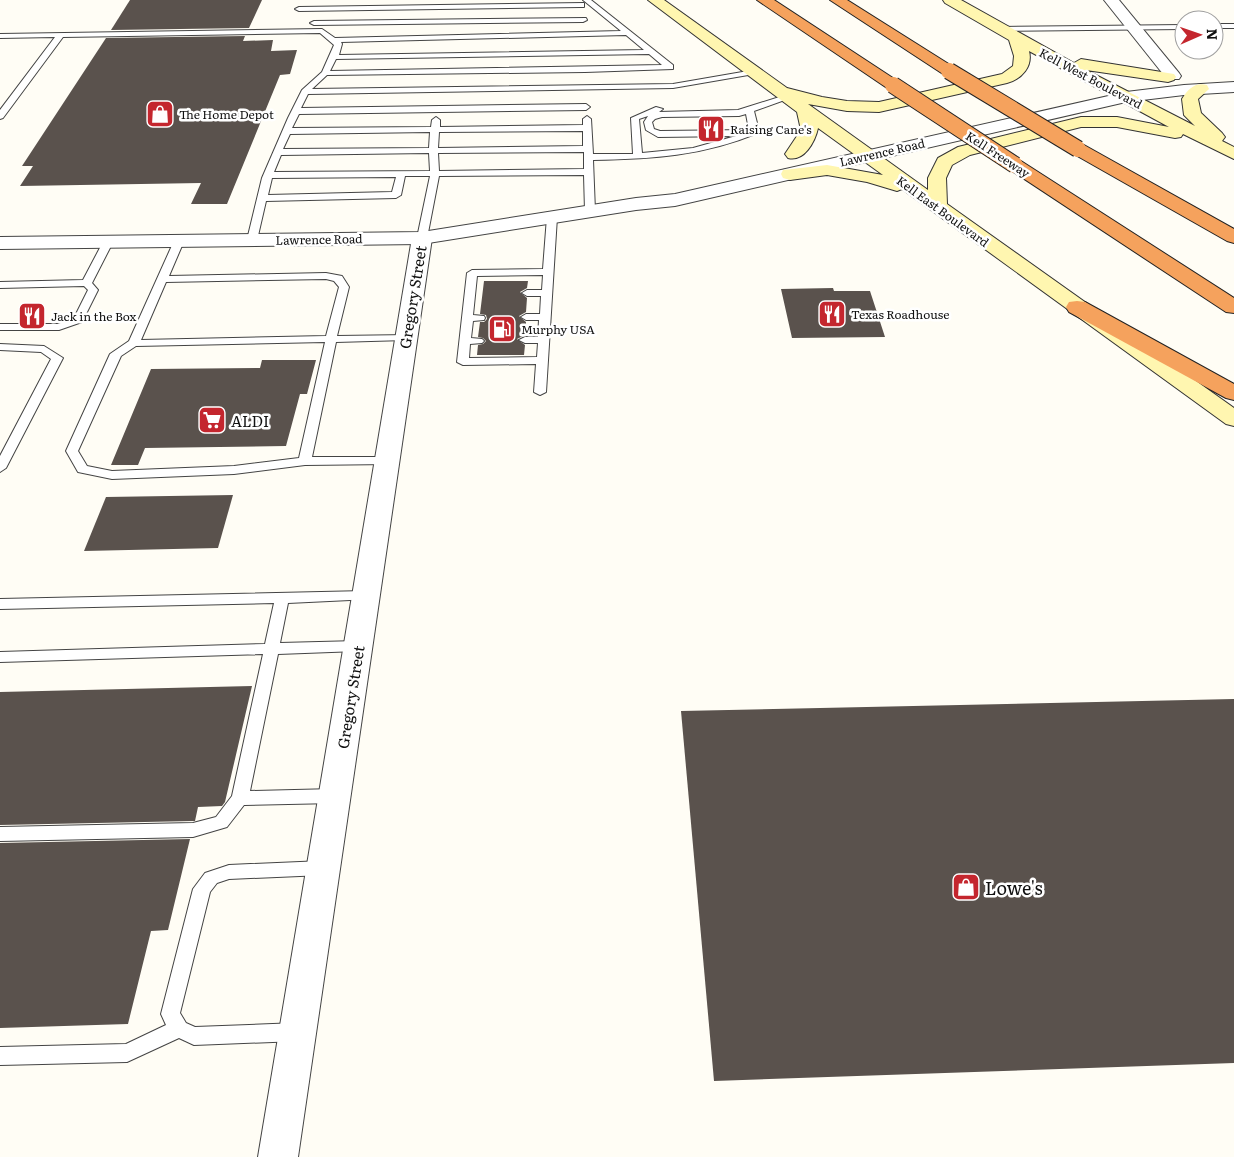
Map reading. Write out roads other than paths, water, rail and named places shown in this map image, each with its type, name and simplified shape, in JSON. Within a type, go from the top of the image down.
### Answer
[{"type":"highway","name":"Kell Freeway","points":[[764,0],[1234,307]]},
{"type":"highway","points":[[837,0],[1078,149],[1234,237]]},
{"type":"highway","points":[[1077,307],[1234,393]]},
{"type":"main road","name":"Kell East Boulevard","points":[[655,0],[805,110],[860,145],[918,193],[1234,419]]},
{"type":"main road","name":"Kell West Boulevard","points":[[950,0],[1234,154]]},
{"type":"main road","points":[[782,92],[818,102],[847,106],[879,107],[1007,78],[1020,71],[1024,59],[1016,37]]},
{"type":"main road","points":[[1054,58],[1171,77]]},
{"type":"main road","points":[[1201,89],[1194,93],[1190,99],[1193,115],[1234,154]]},
{"type":"main road","points":[[786,156],[800,148],[810,130],[805,110]]},
{"type":"main road","points":[[937,206],[937,178],[944,162],[964,151],[1082,122],[1117,122],[1146,126],[1210,142]]},
{"type":"main road","points":[[790,174],[827,170],[904,187],[918,193]]},
{"type":"street","points":[[1111,0],[1171,77]]},
{"type":"street","points":[[1074,90],[1103,84],[1171,77],[1234,76]]},
{"type":"street","name":"Lawrence Road","points":[[786,156],[820,148],[860,145],[1126,96],[1234,87]]},
{"type":"street","name":"Lawrence Road","points":[[921,124],[1026,101]]},
{"type":"street","name":"Lawrence Road","points":[[0,243],[422,238],[636,204],[675,200],[790,174],[860,145]]},
{"type":"street","name":"Lawrence Road","points":[[636,204],[662,188],[715,174]]},
{"type":"street","name":"Gregory Street","points":[[278,1157],[422,238]]},
{"type":"lane","points":[[583,2],[590,211]]},
{"type":"lane","points":[[299,9],[583,2],[627,33],[670,67],[585,70],[326,73]]},
{"type":"lane","points":[[252,240],[268,175],[287,131],[305,92],[326,73],[338,44],[292,4]]},
{"type":"lane","points":[[314,23],[583,20]]},
{"type":"lane","points":[[1001,29],[1174,27]]},
{"type":"lane","points":[[2,38],[61,35],[322,31]]},
{"type":"lane","points":[[335,40],[627,33]]},
{"type":"lane","points":[[0,116],[61,35]]},
{"type":"lane","points":[[334,57],[649,52]]},
{"type":"lane","points":[[638,156],[635,118],[655,98],[707,82],[754,72]]},
{"type":"lane","points":[[305,92],[585,89],[749,110]]},
{"type":"lane","points":[[422,238],[434,173],[433,150],[439,90]]},
{"type":"lane","points":[[750,133],[658,134],[650,130],[648,122],[652,117],[661,114],[739,113],[749,110],[782,92]]},
{"type":"lane","points":[[296,111],[586,107]]},
{"type":"lane","points":[[278,152],[433,150],[669,156],[706,150],[755,131],[749,110]]},
{"type":"lane","points":[[287,131],[587,128]]},
{"type":"lane","points":[[268,175],[589,172]]},
{"type":"lane","points":[[262,198],[396,195],[401,173]]},
{"type":"lane","points":[[540,392],[552,217]]},
{"type":"lane","points":[[134,343],[179,241]]},
{"type":"lane","points":[[87,283],[108,242]]},
{"type":"lane","points":[[543,360],[463,362],[472,273],[548,272]]},
{"type":"lane","points":[[162,279],[326,276],[338,278],[344,287],[305,461]]},
{"type":"lane","points":[[0,284],[87,283]]},
{"type":"lane","points":[[0,328],[60,327],[78,320],[93,290],[87,283]]},
{"type":"lane","points":[[527,294],[546,293]]},
{"type":"lane","points":[[470,294],[482,294]]},
{"type":"lane","points":[[526,317],[545,317]]},
{"type":"lane","points":[[467,318],[480,318]]},
{"type":"lane","points":[[387,462],[305,461],[234,470],[112,475],[82,469],[72,451],[116,354],[134,343],[406,337]]},
{"type":"lane","points":[[525,340],[543,340]]},
{"type":"lane","points":[[465,341],[478,341]]},
{"type":"lane","points":[[0,347],[44,349],[57,358],[0,468]]},
{"type":"lane","points":[[0,604],[366,596]]},
{"type":"lane","points":[[0,834],[193,830],[221,822],[240,798],[282,598]]},
{"type":"lane","points":[[0,657],[358,646]]},
{"type":"lane","points":[[240,798],[335,796]]},
{"type":"lane","points":[[298,1032],[194,1036],[179,1029],[170,1014],[202,889],[211,878],[229,872],[323,868]]},
{"type":"lane","points":[[0,1056],[127,1053],[179,1029]]},
{"type":"place","name":"The Home Depot","points":[[160,114]]},
{"type":"place","name":"Raising Cane's","points":[[711,129]]},
{"type":"place","name":"Texas Roadhouse","points":[[832,314]]},
{"type":"place","name":"Jack in the Box","points":[[32,316]]},
{"type":"place","name":"Murphy USA","points":[[502,329]]},
{"type":"place","name":"ALDI","points":[[212,420]]},
{"type":"place","name":"Lowe's","points":[[966,887]]}]
